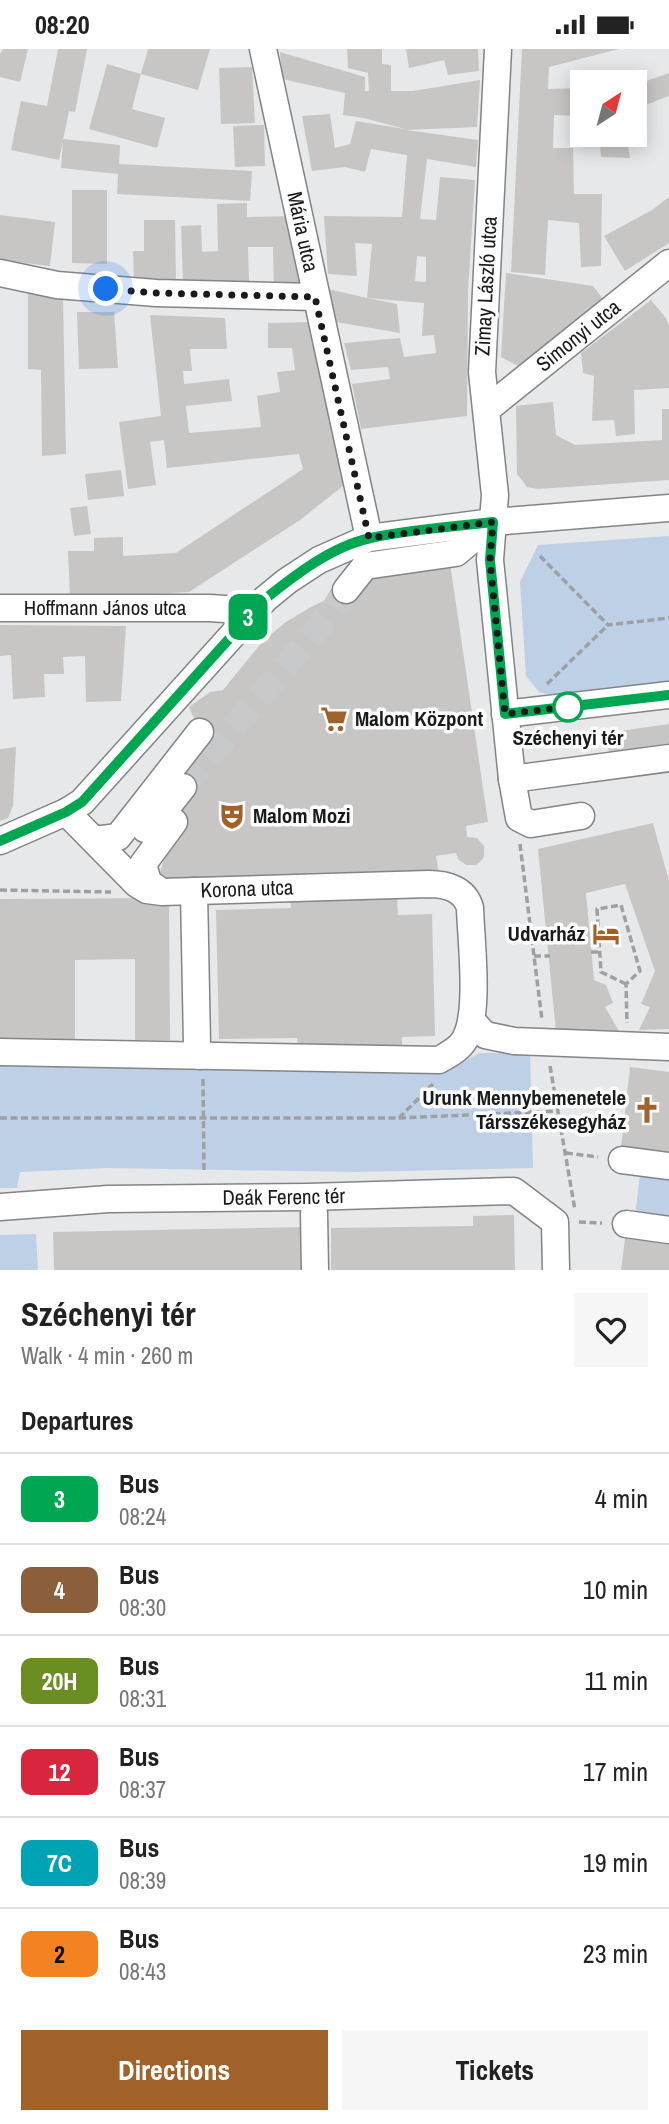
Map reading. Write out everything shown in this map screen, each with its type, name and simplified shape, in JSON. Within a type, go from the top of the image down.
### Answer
[{"type":"street","name":"Mária utca","points":[[263,49],[369,538]]},
{"type":"street","name":"Zimay László utca","points":[[498,49],[482,372],[495,495],[490,560],[512,779],[519,818],[531,824],[581,816]]},
{"type":"street","name":"Simonyi utca","points":[[487,409],[669,263]]},
{"type":"street","points":[[0,273],[57,285],[156,293],[315,297]]},
{"type":"street","points":[[0,841],[66,812],[82,802],[253,611],[287,581],[319,560],[369,538],[493,522],[669,508]]},
{"type":"street","points":[[346,590],[365,566],[456,553],[493,522]]},
{"type":"street","name":"Hoffmann János utca","points":[[0,608],[210,608],[253,611]]},
{"type":"street","points":[[505,714],[669,695]]},
{"type":"street","points":[[106,839],[200,732]]},
{"type":"street","points":[[512,779],[669,758]]},
{"type":"street","points":[[106,839],[152,826],[183,787]]},
{"type":"street","name":"Korona utca","points":[[66,812],[106,839],[137,884],[162,893],[446,885],[465,896],[470,908],[472,1021]]},
{"type":"street","points":[[162,893],[148,882],[143,864],[174,822]]},
{"type":"street","points":[[194,891],[197,1044],[200,1056]]},
{"type":"street","points":[[0,1052],[439,1059],[454,1051],[464,1041],[472,1021],[485,1035],[546,1049],[669,1059]]},
{"type":"street","points":[[546,1049],[669,1047]]},
{"type":"street","points":[[622,1160],[669,1166]]},
{"type":"street","name":"Deák Ferenc tér","points":[[0,1206],[108,1199],[514,1191],[555,1222],[556,1270]]},
{"type":"street","points":[[314,1213],[315,1270]]},
{"type":"street","points":[[625,1224],[669,1230]]},
{"type":"path","points":[[540,556],[608,625],[669,618]]},
{"type":"path","points":[[520,842],[546,1049],[578,1222],[625,1224]]},
{"type":"path","points":[[0,890],[121,892]]},
{"type":"path","points":[[626,984],[601,972],[597,909],[621,905],[640,971],[626,984],[627,1046]]},
{"type":"path","points":[[591,951],[600,952]]},
{"type":"path","points":[[534,956],[550,955]]},
{"type":"path","name":"Deák Ferenc tér","points":[[200,1056],[204,1171]]},
{"type":"path","points":[[399,1118],[436,1082]]},
{"type":"path","points":[[0,1118],[399,1118],[558,1111]]},
{"type":"path","points":[[566,1153],[622,1160]]},
{"type":"shaded area","points":[[669,536],[669,683],[559,697],[539,692],[526,676],[520,582],[538,545]]},
{"type":"shaded area","points":[[479,1053],[530,1053],[533,1168],[356,1172],[108,1168],[20,1172],[17,1188],[0,1188],[0,1064],[151,1064],[445,1073]]},
{"type":"shaded area","points":[[640,1173],[669,1176],[669,1221],[635,1217]]},
{"type":"shaded area","points":[[36,1234],[38,1270],[0,1270],[0,1235]]},
{"type":"building","points":[[3,49],[28,49],[20,82],[0,77],[0,54]]},
{"type":"building","points":[[58,49],[87,49],[75,112],[69,111],[59,160],[11,150],[21,101],[47,106]]},
{"type":"building","points":[[148,49],[210,49],[198,90],[141,74]]},
{"type":"building","points":[[347,49],[382,49],[382,64],[391,65],[391,91],[413,91],[480,80],[477,127],[406,130],[478,140],[476,167],[427,159],[420,219],[436,220],[440,177],[475,180],[468,291],[467,416],[361,429],[352,384],[390,379],[388,367],[351,370],[344,343],[400,338],[404,357],[436,353],[434,335],[422,336],[424,303],[367,298],[372,244],[355,243],[357,276],[328,274],[324,216],[402,217],[407,155],[371,149],[365,172],[345,167],[312,171],[302,116],[330,114],[335,148],[350,144],[356,121],[405,129],[343,115],[345,93],[282,79],[280,52],[365,77],[365,91],[369,91],[368,73],[348,68]],"holes":[[[417,256],[426,257],[426,282],[415,281]]]},
{"type":"building","points":[[406,49],[478,49],[479,71],[448,75],[444,60],[409,68]]},
{"type":"building","points":[[522,49],[619,49],[549,67],[548,89],[570,88],[570,116],[554,115],[553,148],[573,148],[574,194],[602,194],[601,266],[581,267],[579,223],[548,220],[545,275],[511,272]]},
{"type":"building","points":[[107,64],[141,74],[132,109],[165,118],[157,148],[89,129]]},
{"type":"building","points":[[252,67],[255,123],[221,124],[219,68]]},
{"type":"building","points":[[669,73],[669,96],[648,104],[648,80]]},
{"type":"building","points":[[264,125],[265,166],[235,167],[233,126]]},
{"type":"building","points":[[63,139],[120,145],[119,164],[252,171],[250,201],[117,194],[118,174],[61,168]]},
{"type":"building","points":[[600,147],[628,147],[630,158],[601,157]]},
{"type":"building","points":[[72,190],[107,190],[107,264],[72,263]]},
{"type":"building","points":[[669,197],[669,243],[625,271],[604,236],[652,210]]},
{"type":"building","points":[[247,203],[247,217],[298,216],[300,289],[274,290],[273,247],[248,247],[249,281],[183,283],[181,226],[201,225],[202,252],[218,251],[217,204]]},
{"type":"building","points":[[0,215],[55,222],[50,266],[0,260]]},
{"type":"building","points":[[144,220],[175,220],[176,282],[134,283],[133,251],[144,251]]},
{"type":"building","points":[[506,273],[593,286],[606,303],[520,367],[501,357]]},
{"type":"building","points":[[328,289],[397,304],[400,333],[336,322]]},
{"type":"building","points":[[28,294],[63,298],[66,454],[42,456],[41,370],[28,369]]},
{"type":"building","points":[[651,300],[669,326],[669,388],[634,390],[635,434],[616,436],[614,420],[592,421],[594,376],[583,373],[581,353]]},
{"type":"building","points":[[77,312],[114,312],[118,368],[79,369]]},
{"type":"building","points":[[150,315],[225,318],[227,349],[190,349],[192,371],[183,371],[184,384],[229,379],[232,401],[186,406],[189,433],[261,427],[257,396],[280,392],[277,372],[295,370],[292,348],[268,348],[268,323],[311,322],[343,486],[300,520],[189,592],[70,598],[68,551],[94,551],[94,538],[123,537],[123,556],[176,553],[303,469],[299,454],[167,468],[164,440],[150,442],[156,485],[128,489],[119,422],[161,416]]},
{"type":"building","points":[[553,402],[556,435],[575,445],[662,440],[662,409],[669,409],[669,480],[538,489],[527,487],[517,474],[516,406]]},
{"type":"building","points":[[121,470],[124,496],[88,500],[85,474]]},
{"type":"building","points":[[87,506],[91,534],[74,536],[70,508]]},
{"type":"building","name":"Malom Központ","points":[[450,563],[488,822],[466,826],[467,837],[477,838],[484,846],[484,857],[481,861],[476,865],[466,865],[458,859],[456,853],[436,856],[439,873],[157,883],[200,732],[189,707],[210,692],[223,690],[263,641],[286,622],[346,590],[364,575]]},
{"type":"building","points":[[0,625],[126,626],[121,701],[86,702],[85,656],[63,657],[64,674],[44,674],[45,697],[13,699],[11,655],[0,656]]},
{"type":"building","points":[[669,724],[669,745],[609,753],[606,733]]},
{"type":"building","points":[[16,747],[13,806],[8,818],[0,821],[0,749]]},
{"type":"building","points":[[653,823],[669,881],[669,1029],[639,1030],[650,1007],[641,1004],[655,971],[625,884],[586,893],[594,980],[606,985],[613,1003],[605,1007],[619,1031],[556,1032],[538,849]]},
{"type":"building","points":[[397,894],[398,915],[432,914],[435,1036],[402,1037],[402,1050],[298,1052],[297,1038],[219,1039],[216,910],[291,908],[290,896]]},
{"type":"building","points":[[169,898],[170,1040],[135,1040],[135,959],[75,960],[75,1039],[0,1038],[0,899]]},
{"type":"building","name":"Urunk Mennybemenetele Társszékesegyház","points":[[630,1067],[669,1072],[669,1154],[621,1148]]},
{"type":"building","points":[[514,1215],[515,1270],[331,1270],[331,1228],[473,1226],[473,1216]]},
{"type":"building","points":[[303,1227],[304,1270],[54,1270],[53,1232]]},
{"type":"building","points":[[626,1231],[669,1237],[669,1270],[621,1270]]},
{"type":"tunnel","points":[[183,787],[334,609],[346,590]]},
{"type":"bus line","name":"3","points":[[0,841],[66,812],[82,802],[265,599],[319,560],[369,538],[493,522],[490,560],[505,714],[669,695]]},
{"type":"place","name":"Széchenyi tér","points":[[568,707]]},
{"type":"place","name":"Malom Központ","points":[[334,719]]},
{"type":"place","name":"Malom Mozi","points":[[232,816]]},
{"type":"place","name":"Udvarház","points":[[606,934]]},
{"type":"place","name":"Urunk Mennybemenetele Társszékesegyház","points":[[647,1110]]},
{"type":"route","points":[[106,289],[315,297],[369,538],[493,522],[490,560],[505,714],[576,706],[568,707]]}]
